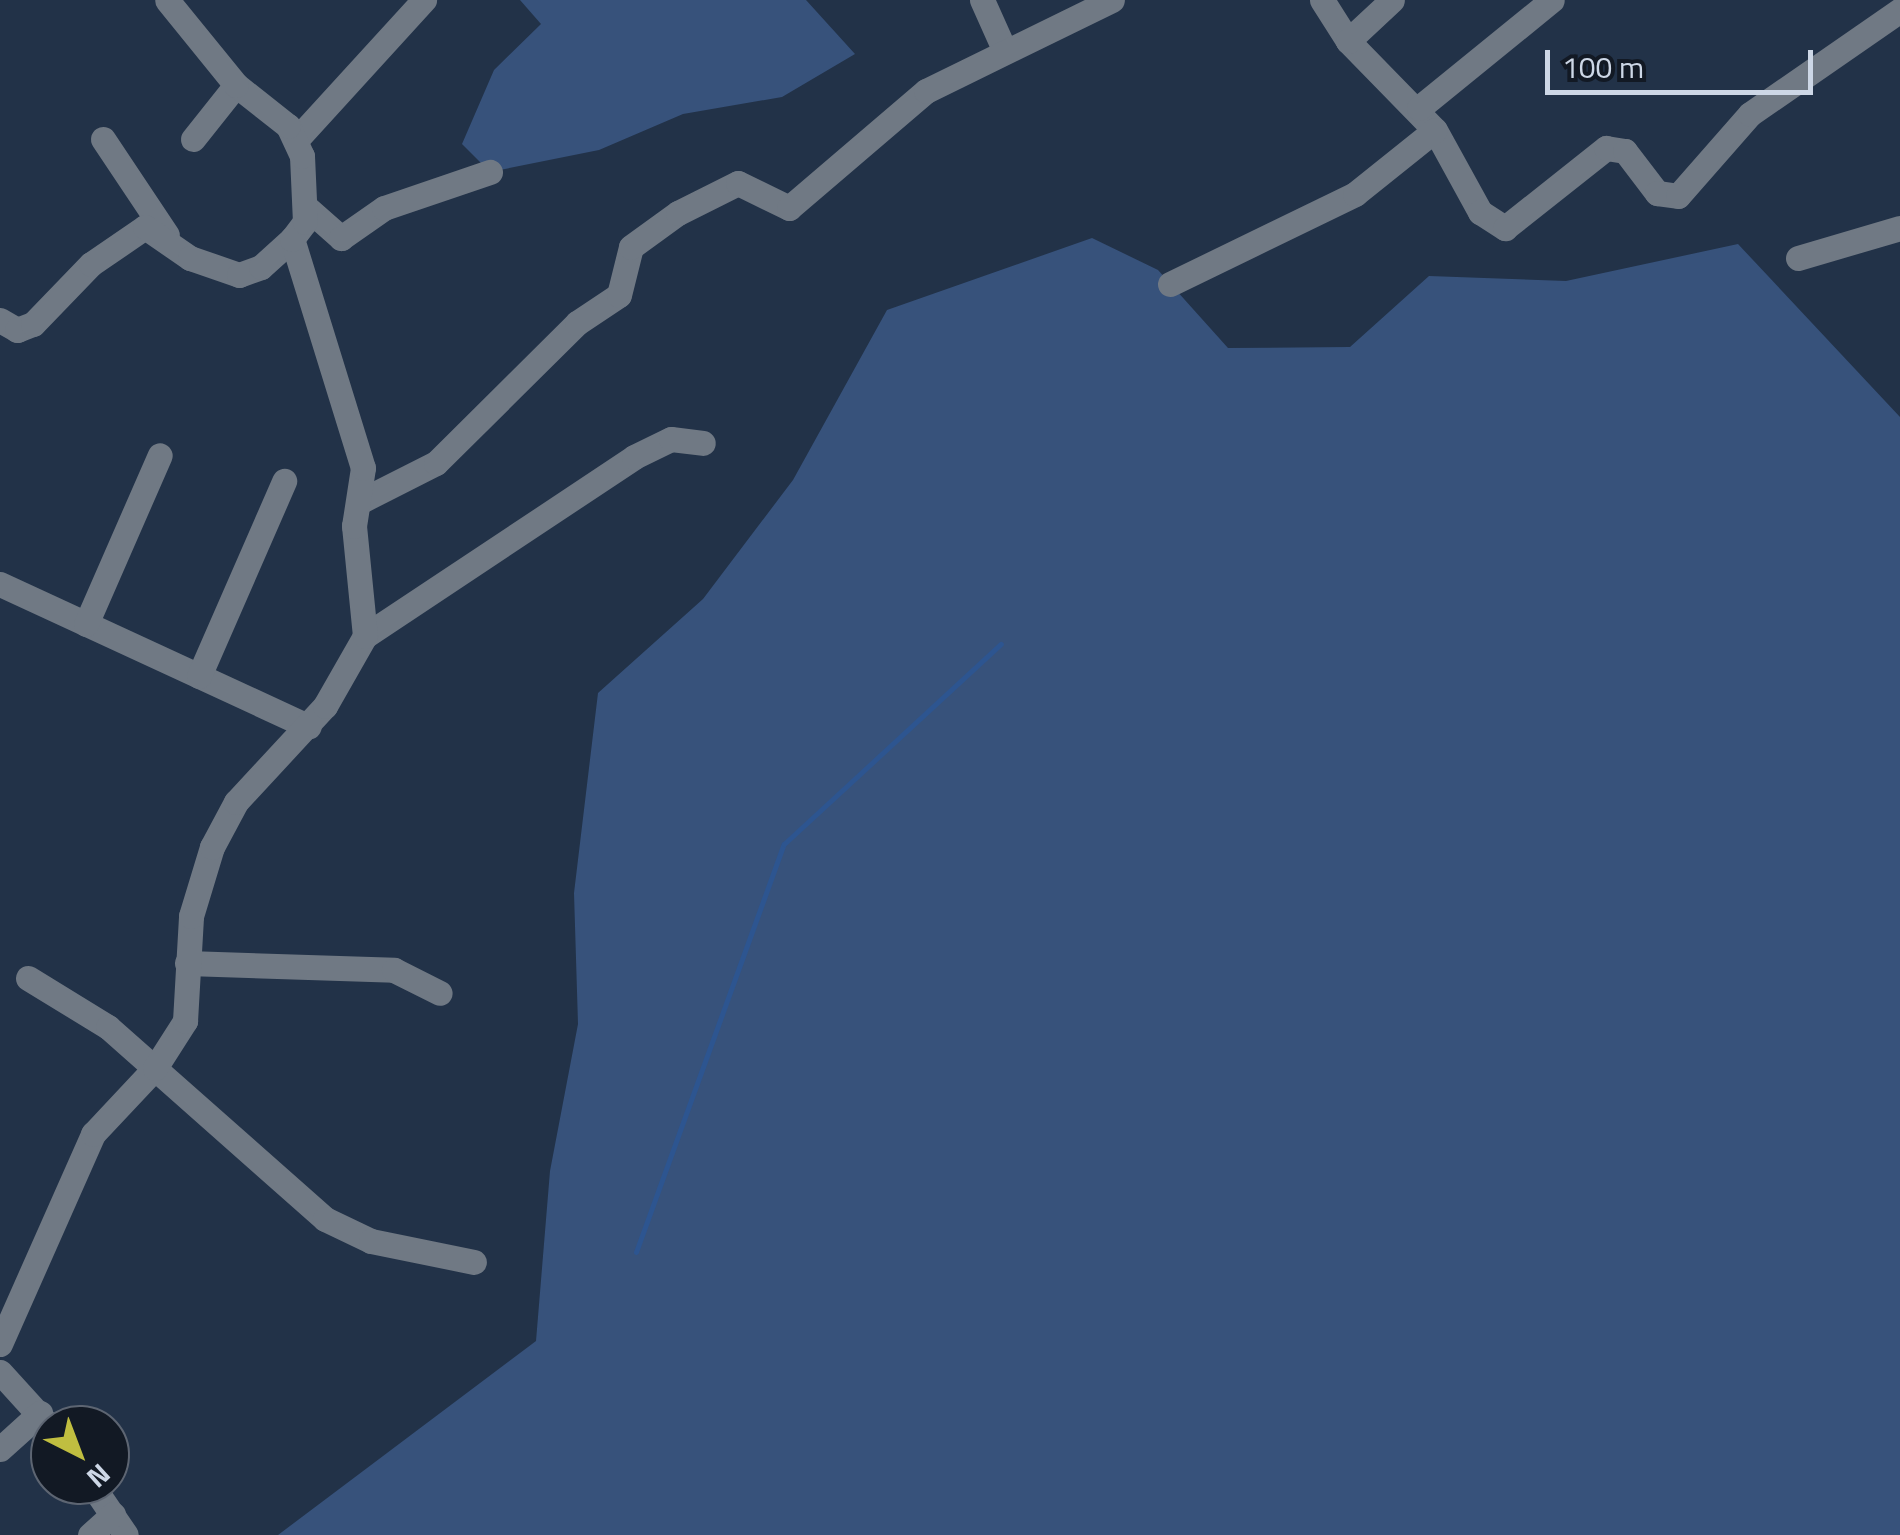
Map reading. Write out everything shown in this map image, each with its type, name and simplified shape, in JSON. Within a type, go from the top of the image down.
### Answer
[{"type":"street","points":[[0,320],[17,330],[33,324],[91,264],[145,227],[175,248],[239,274],[262,267],[292,239],[306,207],[309,182],[296,140],[236,85],[167,0]]},
{"type":"street","points":[[296,140],[424,0]]},
{"type":"street","points":[[982,0],[1004,49]]},
{"type":"street","points":[[359,502],[436,463],[577,323],[619,294],[631,248],[678,212],[738,183],[789,208],[926,91],[1004,49],[1038,42],[1112,0]]},
{"type":"street","points":[[1322,0],[1348,41],[1436,130],[1480,212],[1504,228],[1606,148],[1624,151],[1657,193],[1678,196],[1750,114],[1900,10]]},
{"type":"street","points":[[1348,41],[1392,0]]},
{"type":"street","points":[[1418,108],[1552,0]]},
{"type":"street","points":[[193,139],[236,85]]},
{"type":"street","points":[[1170,284],[1356,194],[1436,130]]},
{"type":"street","points":[[104,140],[175,248]]},
{"type":"street","points":[[306,207],[341,238],[384,208],[490,172]]},
{"type":"street","points":[[1798,258],[1900,228]]},
{"type":"street","points":[[292,239],[353,424],[363,468],[354,526],[365,636]]},
{"type":"street","points":[[0,1344],[93,1134],[155,1068],[185,1021],[187,963],[212,847],[236,802],[308,727],[365,636],[634,457],[671,439],[704,443]]},
{"type":"street","points":[[86,624],[160,455]]},
{"type":"street","points":[[199,676],[284,481]]},
{"type":"street","points":[[0,584],[308,727]]},
{"type":"street","points":[[187,963],[394,970],[440,993]]},
{"type":"street","points":[[28,978],[108,1027],[325,1219],[371,1241],[474,1262]]},
{"type":"street","points":[[0,1372],[31,1405]]},
{"type":"street","points":[[0,1449],[30,1430]]},
{"type":"street","points":[[90,1535],[119,1525]]},
{"type":"shaded area","points":[[520,0],[806,0],[855,54],[782,97],[683,114],[599,150],[490,172],[462,144],[494,70],[541,24]]},
{"type":"shaded area","points":[[1092,238],[1158,270],[1228,348],[1350,347],[1429,276],[1566,281],[1738,244],[1900,417],[1900,1535],[278,1535],[536,1341],[550,1171],[578,1024],[574,893],[598,693],[703,599],[793,480],[887,310]]},
{"type":"waterway","points":[[636,1252],[784,844],[1001,644]]}]
